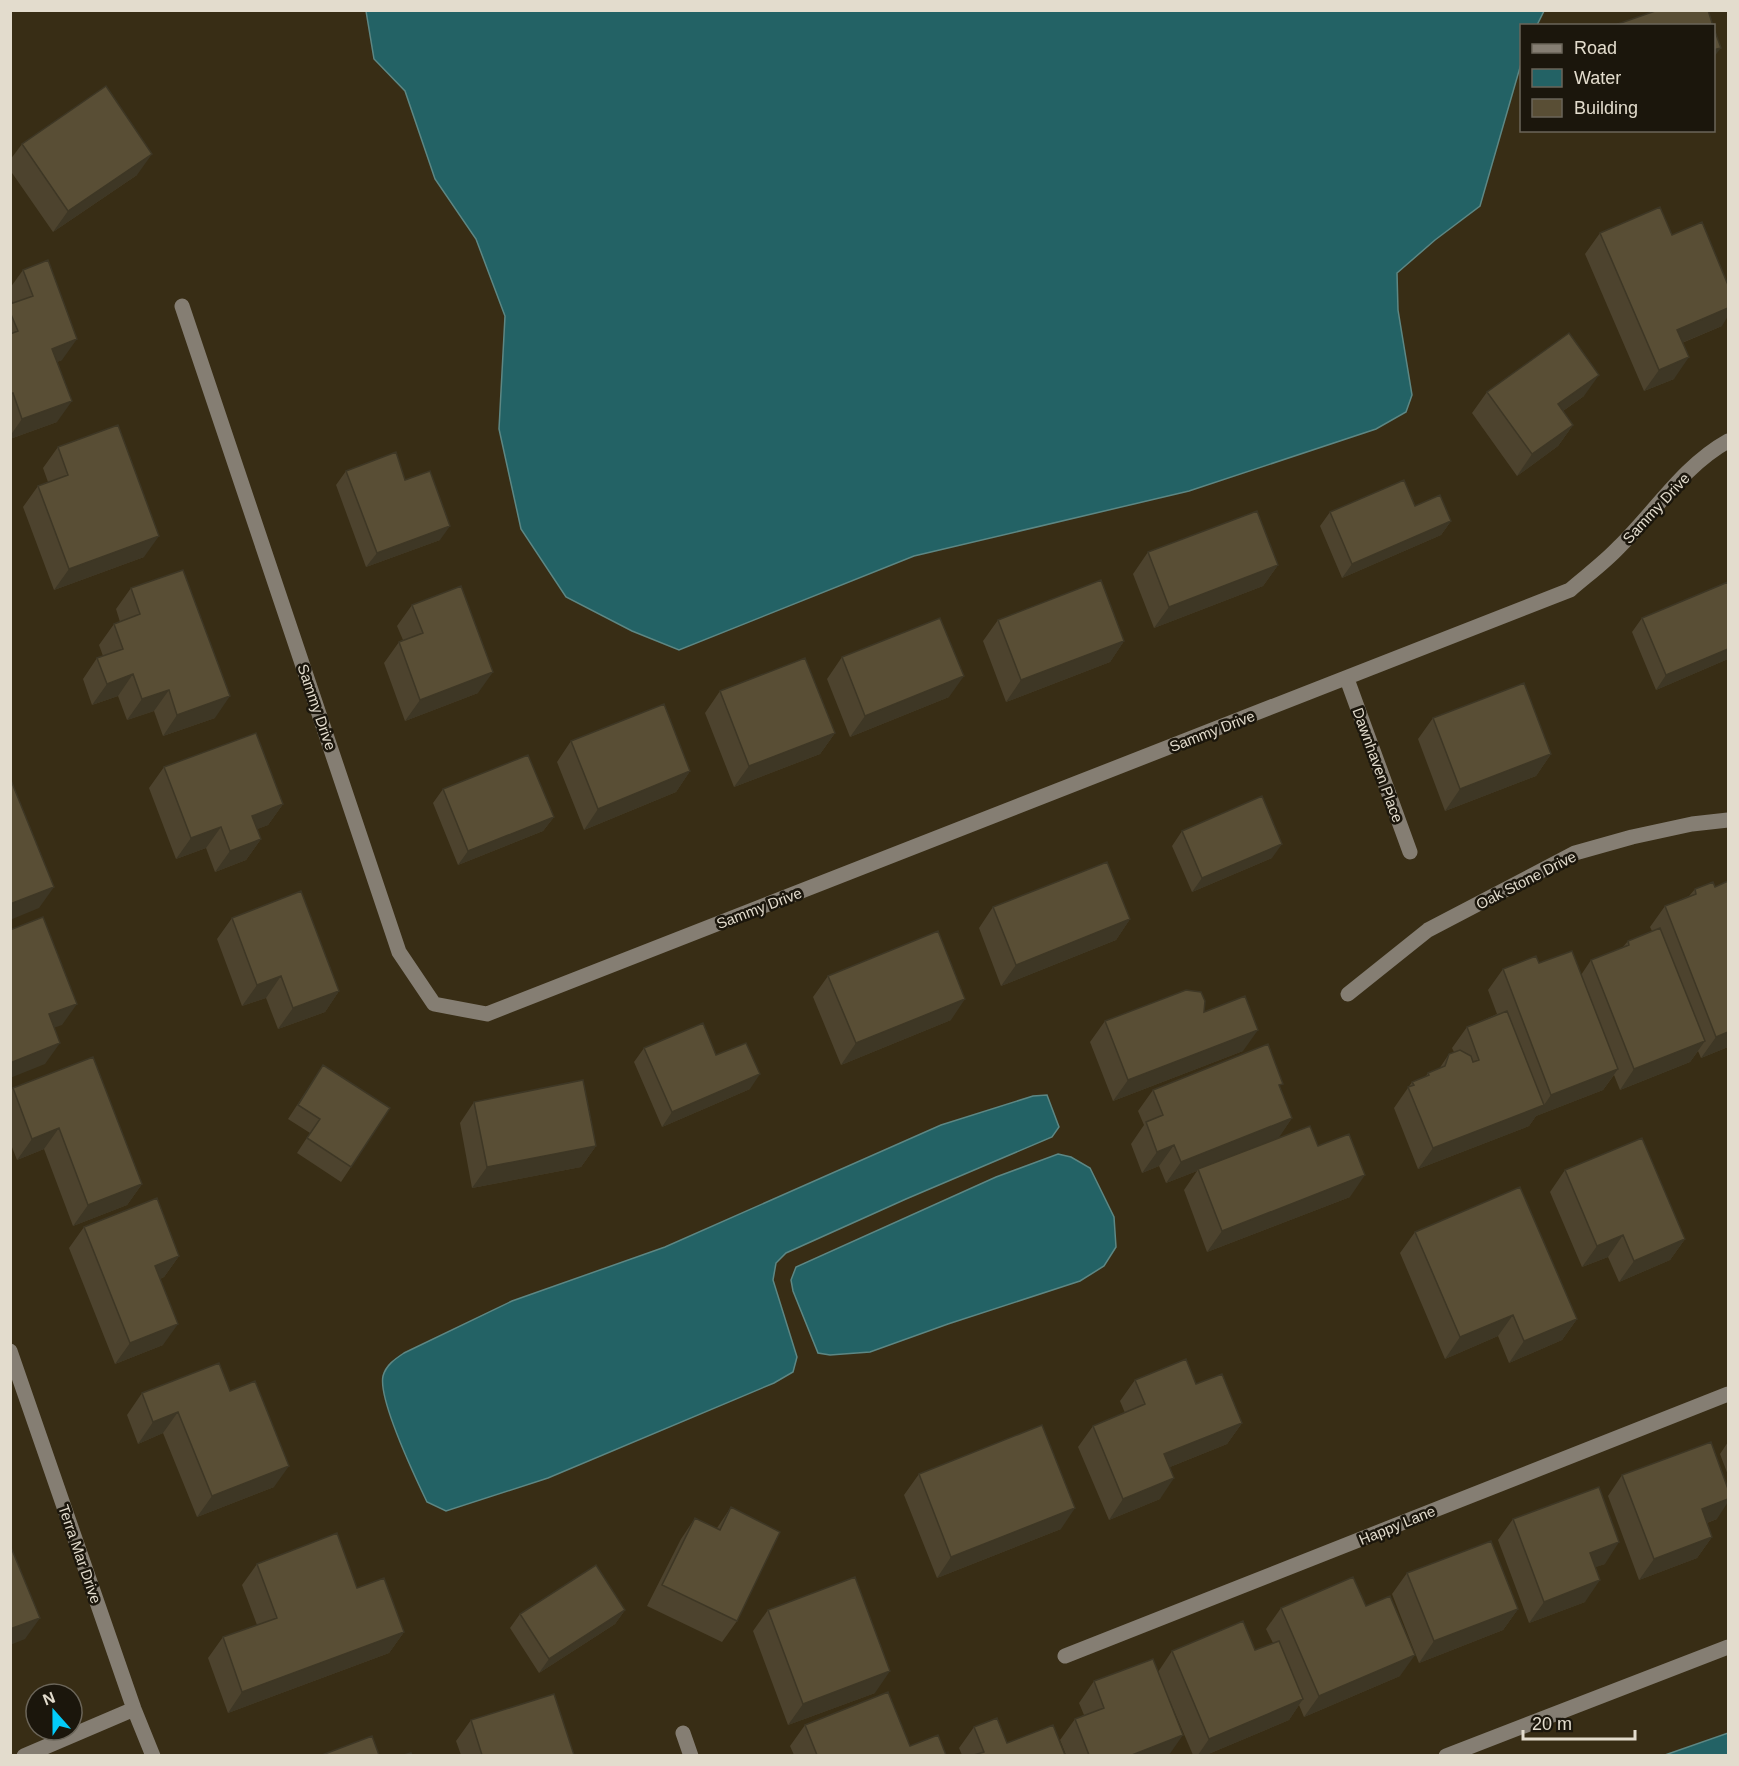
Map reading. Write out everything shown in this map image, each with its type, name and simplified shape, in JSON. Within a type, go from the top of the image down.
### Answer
[{"type":"street","name":"Sammy Drive","points":[[182,306],[399,952],[434,1004],[487,1014],[1570,590],[1619,548],[1656,504],[1696,465],[1728,441]]},
{"type":"street","name":"Dawnhaven Place","points":[[1347,679],[1410,852]]},
{"type":"street","name":"Oak Stone Drive","points":[[1347,994],[1428,930],[1575,854],[1632,837],[1692,824],[1728,820]]},
{"type":"street","name":"Terra Mar Drive","points":[[10,1351],[134,1709],[153,1755]]},
{"type":"street","name":"Happy Lane","points":[[1065,1656],[1728,1394]]},
{"type":"street","points":[[1446,1755],[1728,1647]]},
{"type":"street","points":[[24,1755],[134,1709]]},
{"type":"street","points":[[683,1733],[691,1755]]},
{"type":"water","points":[[366,10],[1544,11],[1538,24],[1520,24],[1520,67],[1480,206],[1435,240],[1397,273],[1398,310],[1412,395],[1406,412],[1376,429],[1189,491],[914,556],[679,650],[632,631],[566,597],[521,529],[499,429],[505,316],[476,239],[435,179],[405,91],[374,59]]},
{"type":"water","points":[[1047,1095],[1059,1127],[1052,1137],[786,1253],[776,1263],[773,1280],[797,1357],[793,1372],[774,1383],[548,1478],[446,1511],[427,1502],[399,1439],[383,1387],[383,1376],[386,1369],[404,1353],[512,1301],[665,1247],[941,1125],[1033,1096]]},
{"type":"water","points":[[1058,1154],[1071,1157],[1090,1168],[1114,1217],[1116,1247],[1104,1266],[1080,1281],[870,1352],[830,1355],[818,1353],[793,1291],[791,1280],[796,1267],[996,1177]]},
{"type":"water","points":[[1728,1733],[1728,1755],[1665,1755]]},
{"type":"building","points":[[1658,10],[1708,10],[1712,24],[1618,24]]},
{"type":"building","points":[[1715,32],[1721,48],[1715,50]]},
{"type":"building","points":[[106,86],[152,154],[68,211],[22,144]]},
{"type":"building","points":[[1660,207],[1672,235],[1702,222],[1728,285],[1728,308],[1677,330],[1689,357],[1659,370],[1600,233]]},
{"type":"building","points":[[48,260],[77,339],[52,349],[72,401],[22,419],[13,393],[10,394],[10,334],[18,331],[10,312],[10,304],[33,296],[23,270]]},
{"type":"building","points":[[1569,333],[1599,375],[1558,404],[1573,425],[1532,454],[1487,392]]},
{"type":"building","points":[[118,425],[159,536],[69,569],[38,486],[68,475],[58,447]]},
{"type":"building","points":[[396,452],[405,480],[430,471],[450,526],[377,553],[346,471]]},
{"type":"building","points":[[1404,480],[1415,506],[1440,495],[1451,521],[1352,564],[1330,512]]},
{"type":"building","points":[[1257,511],[1278,565],[1169,607],[1148,552]]},
{"type":"building","points":[[183,570],[230,696],[177,715],[169,690],[142,699],[133,674],[107,684],[97,658],[123,649],[114,624],[140,614],[131,588]]},
{"type":"building","points":[[1101,580],[1124,641],[1021,680],[998,620]]},
{"type":"building","points":[[1728,582],[1728,649],[1666,675],[1642,618]]},
{"type":"building","points":[[461,586],[493,672],[420,700],[399,642],[423,633],[412,605]]},
{"type":"building","points":[[940,618],[964,676],[865,716],[842,657]]},
{"type":"building","points":[[805,658],[835,733],[749,766],[720,691]]},
{"type":"building","points":[[1524,683],[1551,754],[1460,789],[1433,718]]},
{"type":"building","points":[[664,704],[690,771],[598,809],[571,741]]},
{"type":"building","points":[[256,733],[283,804],[252,816],[261,839],[230,851],[221,827],[191,838],[164,767]]},
{"type":"building","points":[[528,755],[554,817],[468,851],[443,789]]},
{"type":"building","points":[[10,778],[54,887],[10,904]]},
{"type":"building","points":[[1262,796],[1282,844],[1202,878],[1182,831]]},
{"type":"building","points":[[1107,862],[1130,919],[1016,965],[993,907]]},
{"type":"building","points":[[1728,881],[1728,1032],[1716,1037],[1665,906],[1696,894],[1695,889],[1713,882],[1715,887]]},
{"type":"building","points":[[301,891],[339,991],[293,1008],[281,976],[257,985],[232,918]]},
{"type":"building","points":[[43,917],[77,1004],[49,1014],[60,1043],[10,1063],[10,930]]},
{"type":"building","points":[[1660,928],[1705,1041],[1634,1069],[1591,960],[1629,945],[1628,941]]},
{"type":"building","points":[[938,931],[965,999],[856,1043],[828,976]]},
{"type":"building","points":[[1572,951],[1618,1069],[1551,1095],[1503,969],[1536,956],[1539,963]]},
{"type":"building","points":[[1186,990],[1201,992],[1205,1001],[1204,1012],[1245,996],[1258,1030],[1128,1080],[1105,1021]]},
{"type":"building","points":[[1507,1011],[1544,1105],[1433,1148],[1408,1087],[1414,1085],[1412,1082],[1445,1066],[1449,1054],[1460,1050],[1471,1056],[1473,1062],[1479,1060],[1467,1027]]},
{"type":"building","points":[[703,1023],[716,1055],[746,1043],[760,1074],[672,1112],[644,1048]]},
{"type":"building","points":[[1268,1044],[1283,1084],[1279,1085],[1292,1118],[1181,1162],[1174,1145],[1157,1152],[1146,1122],[1163,1115],[1153,1090]]},
{"type":"building","points":[[93,1057],[142,1184],[88,1205],[59,1128],[32,1139],[13,1088]]},
{"type":"building","points":[[323,1065],[390,1108],[351,1167],[307,1138],[320,1119],[298,1105]]},
{"type":"building","points":[[583,1080],[596,1146],[487,1167],[474,1102]]},
{"type":"building","points":[[1310,1126],[1318,1146],[1349,1134],[1365,1175],[1222,1231],[1198,1169]]},
{"type":"building","points":[[1642,1138],[1685,1239],[1634,1261],[1623,1235],[1597,1246],[1565,1170]]},
{"type":"building","points":[[1520,1187],[1577,1319],[1524,1341],[1513,1315],[1460,1337],[1415,1232]]},
{"type":"building","points":[[157,1198],[179,1256],[155,1266],[178,1324],[130,1343],[84,1227]]},
{"type":"building","points":[[1186,1359],[1196,1384],[1222,1374],[1242,1423],[1164,1454],[1174,1478],[1123,1499],[1093,1426],[1145,1404],[1135,1380]]},
{"type":"building","points":[[219,1363],[230,1391],[255,1381],[289,1466],[212,1496],[178,1412],[153,1422],[142,1393]]},
{"type":"building","points":[[1042,1425],[1075,1508],[951,1557],[919,1474]]},
{"type":"building","points":[[1711,1442],[1728,1489],[1728,1499],[1702,1509],[1712,1537],[1654,1559],[1622,1475]]},
{"type":"building","points":[[1599,1487],[1619,1542],[1590,1553],[1600,1580],[1544,1602],[1513,1519]]},
{"type":"building","points":[[731,1507],[780,1532],[737,1621],[662,1585],[695,1518],[720,1530]]},
{"type":"building","points":[[337,1533],[357,1588],[384,1578],[404,1632],[242,1692],[223,1637],[277,1618],[257,1564]]},
{"type":"building","points":[[1491,1541],[1518,1609],[1434,1641],[1407,1573]]},
{"type":"building","points":[[10,1545],[40,1618],[10,1629]]},
{"type":"building","points":[[596,1565],[625,1610],[549,1659],[520,1614]]},
{"type":"building","points":[[855,1577],[890,1671],[803,1704],[768,1610]]},
{"type":"building","points":[[1353,1577],[1366,1606],[1390,1596],[1415,1655],[1319,1696],[1281,1608]]},
{"type":"building","points":[[1243,1621],[1255,1650],[1279,1641],[1303,1699],[1209,1739],[1172,1651]]},
{"type":"building","points":[[1153,1659],[1183,1735],[1132,1755],[1089,1755],[1075,1719],[1104,1708],[1094,1681]]},
{"type":"building","points":[[888,1692],[910,1746],[938,1735],[946,1755],[817,1755],[805,1725]]},
{"type":"building","points":[[554,1694],[574,1755],[482,1755],[471,1720]]},
{"type":"building","points":[[997,1718],[1007,1743],[1053,1725],[1065,1755],[974,1755],[984,1752],[974,1727]]},
{"type":"building","points":[[372,1736],[379,1755],[322,1755]]}]
